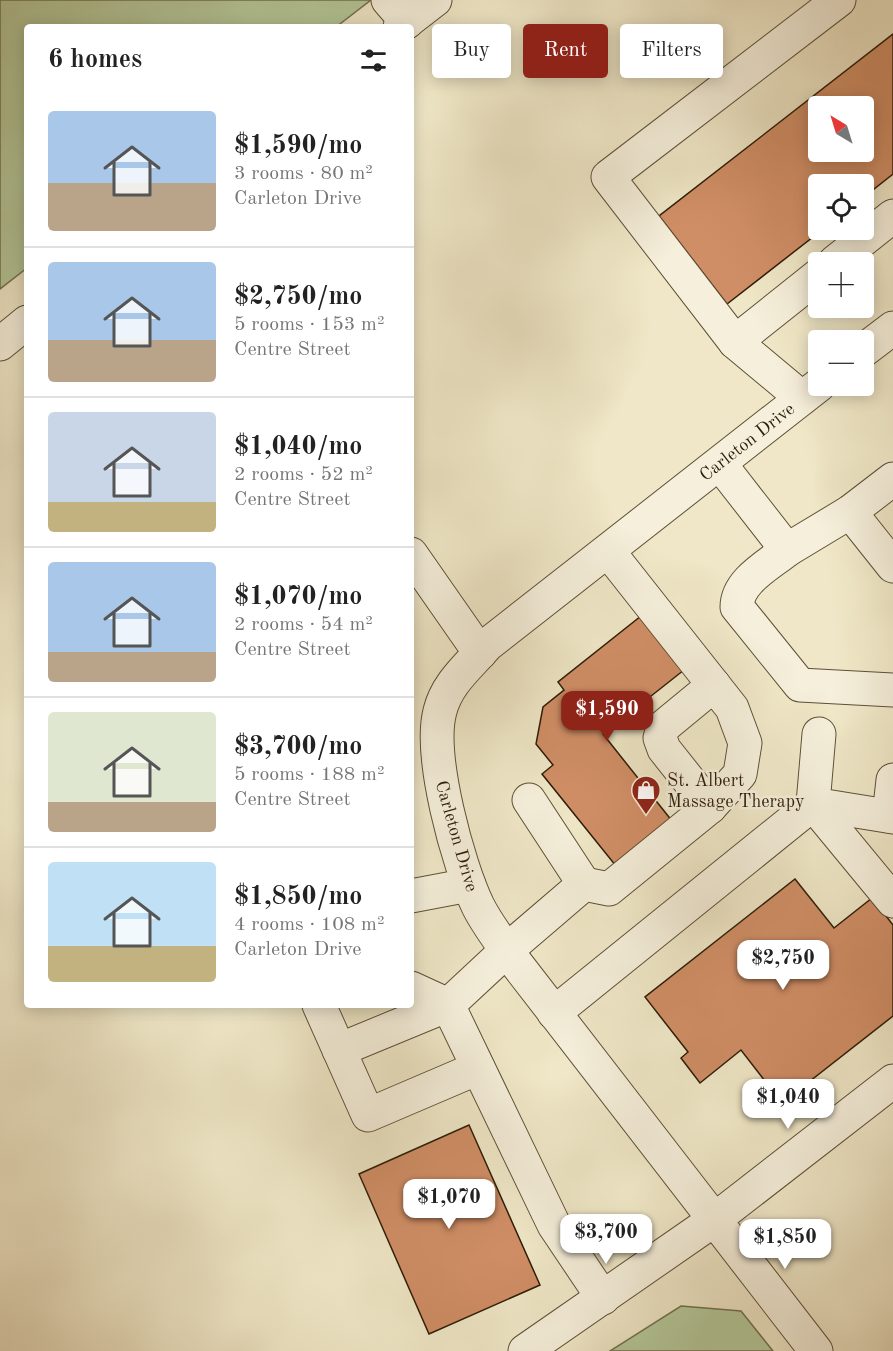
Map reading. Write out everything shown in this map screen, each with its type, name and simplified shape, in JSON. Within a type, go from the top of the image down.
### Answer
[{"type":"street","points":[[399,16],[435,0]]},
{"type":"street","points":[[808,389],[735,342],[608,177],[839,0]]},
{"type":"street","points":[[848,252],[893,216]]},
{"type":"street","points":[[735,342],[808,284]]},
{"type":"street","points":[[0,344],[24,324]]},
{"type":"street","points":[[874,342],[893,328]]},
{"type":"street","name":"Carleton Drive","points":[[808,393],[480,653],[450,686],[440,711],[436,741],[439,774],[469,885],[478,908],[554,1012],[816,1351]]},
{"type":"street","points":[[720,464],[787,550]]},
{"type":"street","points":[[893,479],[850,512],[787,550],[741,588],[737,597],[737,607],[800,685],[893,690]]},
{"type":"street","points":[[850,512],[893,566]]},
{"type":"street","points":[[529,800],[584,884],[609,889],[710,807],[740,774],[745,743],[732,708],[608,551]]},
{"type":"street","points":[[414,565],[420,587],[480,653]]},
{"type":"street","points":[[710,807],[664,749],[660,738],[663,726],[714,685]]},
{"type":"street","points":[[819,734],[813,804],[893,901]]},
{"type":"street","points":[[554,1012],[813,804],[891,817],[893,780]]},
{"type":"street","points":[[339,1050],[448,1005],[507,950],[584,884]]},
{"type":"street","points":[[414,895],[469,885]]},
{"type":"street","points":[[414,989],[448,1005],[554,1225],[603,1298]]},
{"type":"street","points":[[320,1008],[368,1115],[478,1068]]},
{"type":"street","points":[[525,1351],[714,1220],[893,1081]]},
{"type":"green space","points":[[0,0],[371,0],[340,24],[24,24],[24,270],[0,289]]},
{"type":"green space","points":[[681,1306],[741,1311],[773,1351],[610,1351]]},
{"type":"building","points":[[893,34],[893,174],[874,189],[874,174],[808,174],[809,240],[727,304],[659,216],[808,100],[808,162],[874,162],[874,96],[813,96]]},
{"type":"building","points":[[641,616],[684,670],[603,734],[676,826],[620,871],[542,774],[553,765],[536,744],[543,707],[564,690],[558,682]]},
{"type":"building","points":[[795,879],[834,928],[872,898],[893,925],[893,1016],[782,1103],[741,1050],[700,1083],[681,1058],[688,1052],[645,997]]},
{"type":"building","points":[[469,1125],[540,1285],[429,1334],[359,1174]]},
{"type":"place","name":"St. Albert Massage Therapy","points":[[646,816]]}]
